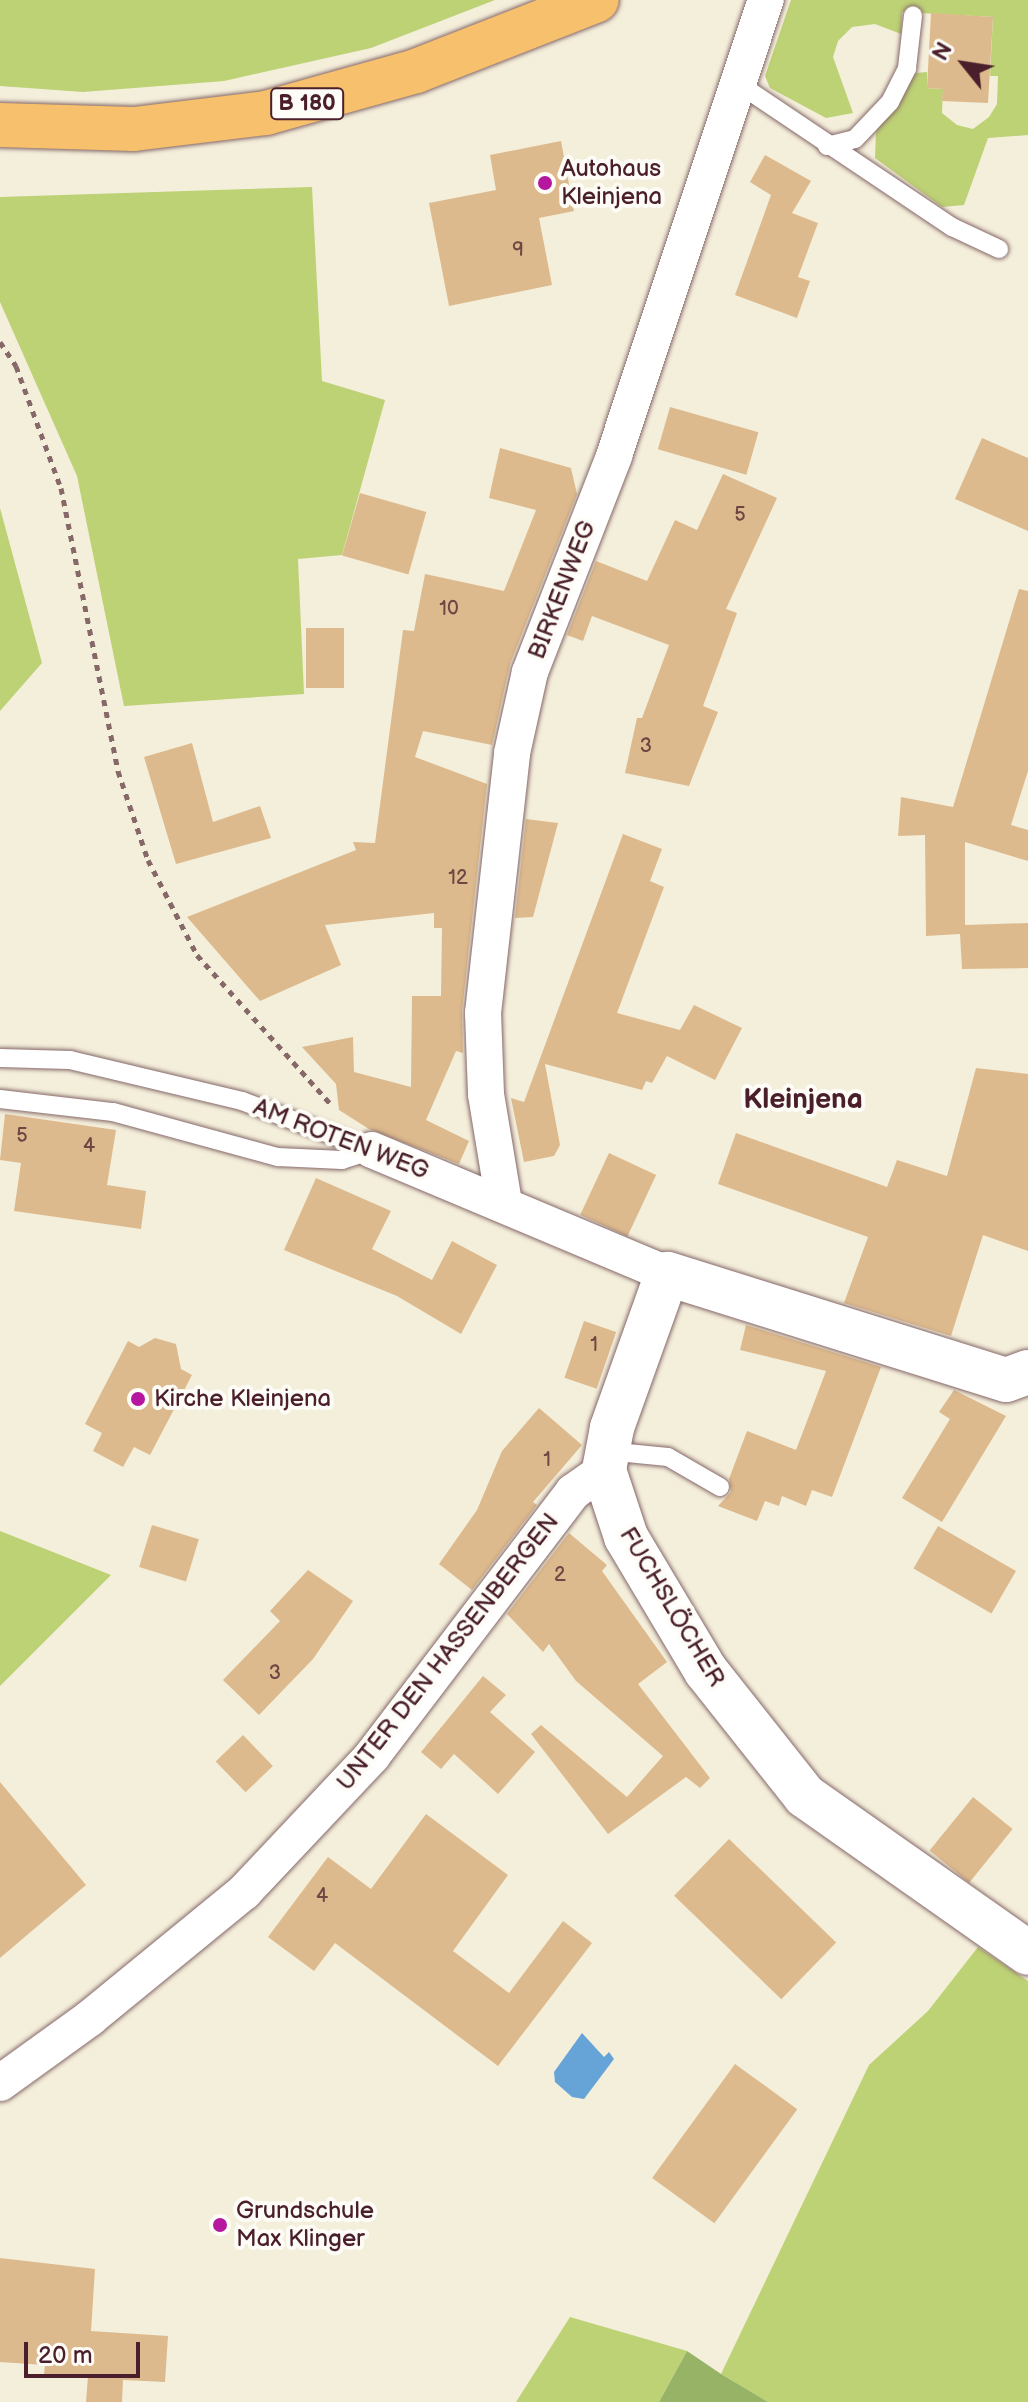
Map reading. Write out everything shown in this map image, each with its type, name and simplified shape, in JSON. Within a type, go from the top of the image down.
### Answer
[{"type":"main road","name":"B 180","points":[[0,125],[134,129],[266,113],[416,71],[597,0]]},
{"type":"street","name":"BIRKENWEG","points":[[504,1203],[486,1094],[483,1013],[512,753],[530,672],[614,456],[766,0]]},
{"type":"street","name":"AM ROTEN WEG","points":[[372,1150],[667,1274]]},
{"type":"street","points":[[606,1460],[667,1274],[1006,1380],[1028,1372]]},
{"type":"street","name":"FUCHSLÖCHER","points":[[606,1460],[626,1537],[706,1671],[805,1796],[1028,1953]]},
{"type":"street","name":"UNTER DEN HASSENBERGEN","points":[[0,2083],[90,2018],[244,1892],[372,1756],[573,1492],[606,1460]]},
{"type":"lane","points":[[827,146],[855,139],[890,102],[907,68],[913,15]]},
{"type":"lane","points":[[739,84],[827,146],[952,227],[999,249]]},
{"type":"lane","name":"AM ROTEN WEG","points":[[0,1058],[70,1060],[242,1101],[372,1150]]},
{"type":"lane","points":[[0,1099],[113,1112],[278,1157],[342,1160],[372,1150]]},
{"type":"lane","points":[[606,1460],[668,1457],[720,1487]]},
{"type":"path","points":[[0,342],[16,366],[61,488],[118,771],[148,860],[197,955],[372,1150]]},
{"type":"green space","points":[[0,0],[495,0],[371,48],[224,81],[83,92],[0,86]]},
{"type":"green space","points":[[791,0],[1028,0],[1028,135],[988,138],[964,205],[942,207],[875,158],[876,132],[916,73],[927,72],[927,88],[943,89],[942,113],[957,125],[973,129],[989,117],[997,104],[998,76],[990,76],[993,17],[902,12],[901,34],[875,24],[852,27],[838,41],[833,57],[853,113],[826,118],[770,88],[765,76]]},
{"type":"green space","points":[[312,187],[322,381],[385,400],[342,555],[298,559],[304,694],[124,706],[77,476],[0,302],[0,197]]},
{"type":"green space","points":[[0,508],[42,663],[0,711]]},
{"type":"green space","points":[[0,1531],[111,1575],[0,1686]]},
{"type":"green space","points":[[978,1947],[1028,1981],[1028,2402],[768,2402],[721,2374],[869,2065],[928,2011]]},
{"type":"green space","points":[[570,2317],[687,2351],[659,2402],[516,2402]]},
{"type":"green space","points":[[687,2351],[721,2374],[768,2402],[659,2402]]},
{"type":"water","points":[[582,2033],[604,2057],[609,2052],[614,2059],[584,2099],[572,2097],[555,2082],[554,2072]]},
{"type":"building","points":[[931,13],[993,17],[988,103],[942,101],[943,89],[927,88]]},
{"type":"building","points":[[561,141],[574,211],[539,218],[552,285],[449,306],[429,203],[496,190],[490,155]]},
{"type":"building","points":[[765,155],[811,181],[792,213],[818,223],[798,277],[810,281],[797,318],[735,295],[771,195],[750,182]]},
{"type":"building","points":[[670,407],[758,432],[746,475],[658,449]]},
{"type":"building","points":[[982,438],[1028,458],[1028,531],[955,499]]},
{"type":"building","points":[[500,448],[571,468],[577,494],[510,664],[492,745],[423,731],[415,757],[487,784],[462,1011],[463,1053],[456,1051],[426,1120],[469,1141],[459,1164],[369,1129],[339,1110],[336,1084],[302,1047],[353,1037],[354,1072],[411,1087],[412,996],[441,996],[442,928],[434,928],[434,913],[325,925],[341,965],[260,1001],[187,917],[356,850],[353,842],[375,843],[403,630],[414,631],[425,574],[504,591],[536,510],[489,498]]},
{"type":"building","points":[[723,474],[777,498],[726,609],[737,613],[703,706],[718,712],[689,786],[625,773],[637,718],[642,718],[669,645],[592,616],[583,641],[567,635],[596,561],[647,581],[675,520],[697,530]]},
{"type":"building","points":[[360,493],[426,512],[408,575],[342,555]]},
{"type":"building","points":[[1019,589],[1028,591],[1028,771],[1011,825],[1028,830],[1028,861],[965,842],[965,925],[1028,923],[1028,968],[962,969],[960,934],[926,936],[925,835],[898,836],[901,797],[953,807]]},
{"type":"building","points":[[306,628],[344,628],[344,688],[306,688]]},
{"type":"building","points":[[192,743],[213,822],[260,806],[271,838],[176,864],[144,757]]},
{"type":"building","points":[[526,819],[558,823],[533,917],[515,918]]},
{"type":"building","points":[[623,834],[662,849],[650,881],[664,887],[617,1013],[680,1030],[694,1005],[742,1028],[715,1080],[667,1056],[652,1083],[646,1081],[642,1090],[545,1064],[560,1145],[554,1156],[524,1162],[511,1098],[524,1102]]},
{"type":"building","points":[[976,1068],[1028,1074],[1028,1251],[983,1235],[951,1336],[844,1303],[868,1237],[718,1184],[736,1133],[887,1187],[897,1160],[947,1176]]},
{"type":"building","points":[[5,1114],[116,1130],[107,1185],[146,1191],[141,1229],[14,1211],[21,1163],[0,1160]]},
{"type":"building","points":[[609,1153],[656,1175],[627,1237],[580,1215]]},
{"type":"building","points":[[316,1178],[391,1211],[372,1249],[432,1280],[452,1241],[497,1265],[461,1334],[397,1296],[284,1250]]},
{"type":"building","points":[[584,1321],[616,1332],[597,1389],[564,1378]]},
{"type":"building","points":[[746,1325],[881,1367],[832,1497],[812,1490],[806,1506],[782,1496],[779,1506],[765,1501],[757,1521],[718,1506],[731,1492],[729,1479],[747,1431],[796,1450],[826,1371],[740,1350]]},
{"type":"building","name":"Kirche Kleinjena","points":[[155,1338],[176,1344],[181,1369],[192,1375],[150,1455],[134,1447],[123,1467],[93,1451],[102,1433],[85,1424],[128,1341],[139,1347]]},
{"type":"building","points":[[954,1390],[1006,1416],[942,1522],[902,1498],[950,1419],[939,1412]]},
{"type":"building","points":[[539,1408],[582,1445],[533,1502],[537,1505],[472,1590],[439,1564],[477,1510],[502,1451]]},
{"type":"building","points":[[152,1525],[199,1539],[186,1581],[139,1567]]},
{"type":"building","points":[[938,1526],[1016,1571],[991,1613],[914,1568]]},
{"type":"building","points":[[569,1533],[607,1565],[602,1571],[667,1662],[638,1684],[710,1778],[700,1788],[686,1777],[608,1834],[531,1734],[541,1725],[627,1797],[663,1756],[576,1681],[549,1644],[543,1652],[507,1614]]},
{"type":"building","points":[[308,1570],[353,1601],[313,1659],[259,1715],[223,1680],[280,1621],[270,1611]]},
{"type":"building","points":[[483,1676],[506,1695],[490,1712],[535,1752],[498,1794],[454,1754],[441,1769],[421,1752]]},
{"type":"building","points":[[243,1735],[273,1766],[246,1792],[216,1761]]},
{"type":"building","points":[[0,1782],[86,1885],[0,1958]]},
{"type":"building","points":[[973,1797],[1013,1829],[969,1883],[930,1851]]},
{"type":"building","points":[[426,1814],[508,1875],[453,1951],[509,1993],[563,1921],[592,1943],[498,2066],[335,1943],[314,1971],[268,1937],[328,1857],[371,1889]]},
{"type":"building","points":[[729,1839],[836,1943],[781,1999],[674,1896]]},
{"type":"building","points":[[735,2064],[797,2109],[714,2223],[652,2178]]},
{"type":"building","points":[[0,2258],[95,2269],[91,2331],[168,2336],[165,2382],[123,2380],[122,2402],[86,2402],[88,2376],[44,2374],[45,2365],[0,2362]]},
{"type":"place","name":"Autohaus Kleinjena","points":[[545,183]]},
{"type":"place","name":"Kirche Kleinjena","points":[[138,1399]]},
{"type":"place","name":"Grundschule Max Klinger","points":[[220,2225]]},
{"type":"district","name":"Kleinjena","points":[[803,1100]]}]
